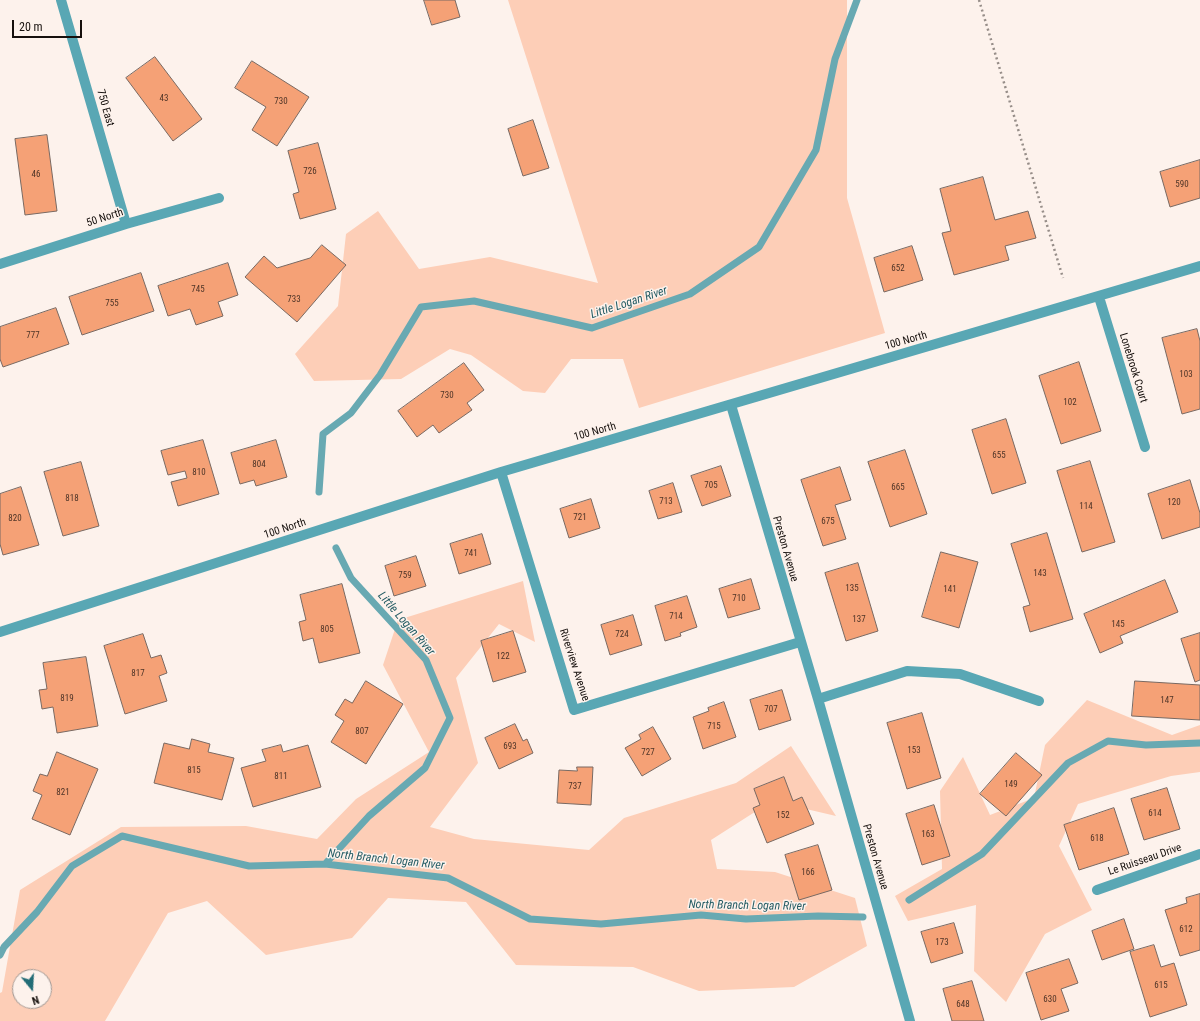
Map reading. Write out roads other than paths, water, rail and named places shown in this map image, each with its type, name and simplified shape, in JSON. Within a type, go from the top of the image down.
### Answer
[{"type":"street","name":"750 East","points":[[61,0],[126,224]]},
{"type":"street","name":"50 North","points":[[0,264],[126,224],[219,198]]},
{"type":"street","name":"100 North","points":[[0,632],[501,472],[1200,266]]},
{"type":"street","name":"Lonebrook Court","points":[[1099,297],[1145,447]]},
{"type":"street","name":"Preston Avenue","points":[[731,405],[818,699],[910,1021]]},
{"type":"street","name":"Riverview Avenue","points":[[501,472],[574,710],[800,642]]},
{"type":"street","points":[[818,699],[907,671],[960,674],[1039,701]]},
{"type":"street","name":"Le Ruisseau Drive","points":[[1097,890],[1200,854]]},
{"type":"waterway","name":"Little Logan River","points":[[319,492],[323,434],[351,413],[380,375],[421,307],[474,301],[592,328],[690,294],[759,247],[816,150],[835,59],[857,0]]},
{"type":"waterway","name":"Little Logan River","points":[[325,864],[369,816],[425,768],[450,718],[426,660],[351,578],[336,548]]},
{"type":"waterway","name":"North Branch Logan River","points":[[909,900],[982,854],[1068,763],[1108,741],[1146,745],[1200,743]]},
{"type":"waterway","name":"North Branch Logan River","points":[[0,955],[4,947],[37,912],[72,866],[122,836],[249,866],[325,864],[448,878],[530,919],[601,924],[701,915],[746,919],[818,916],[863,917]]}]
